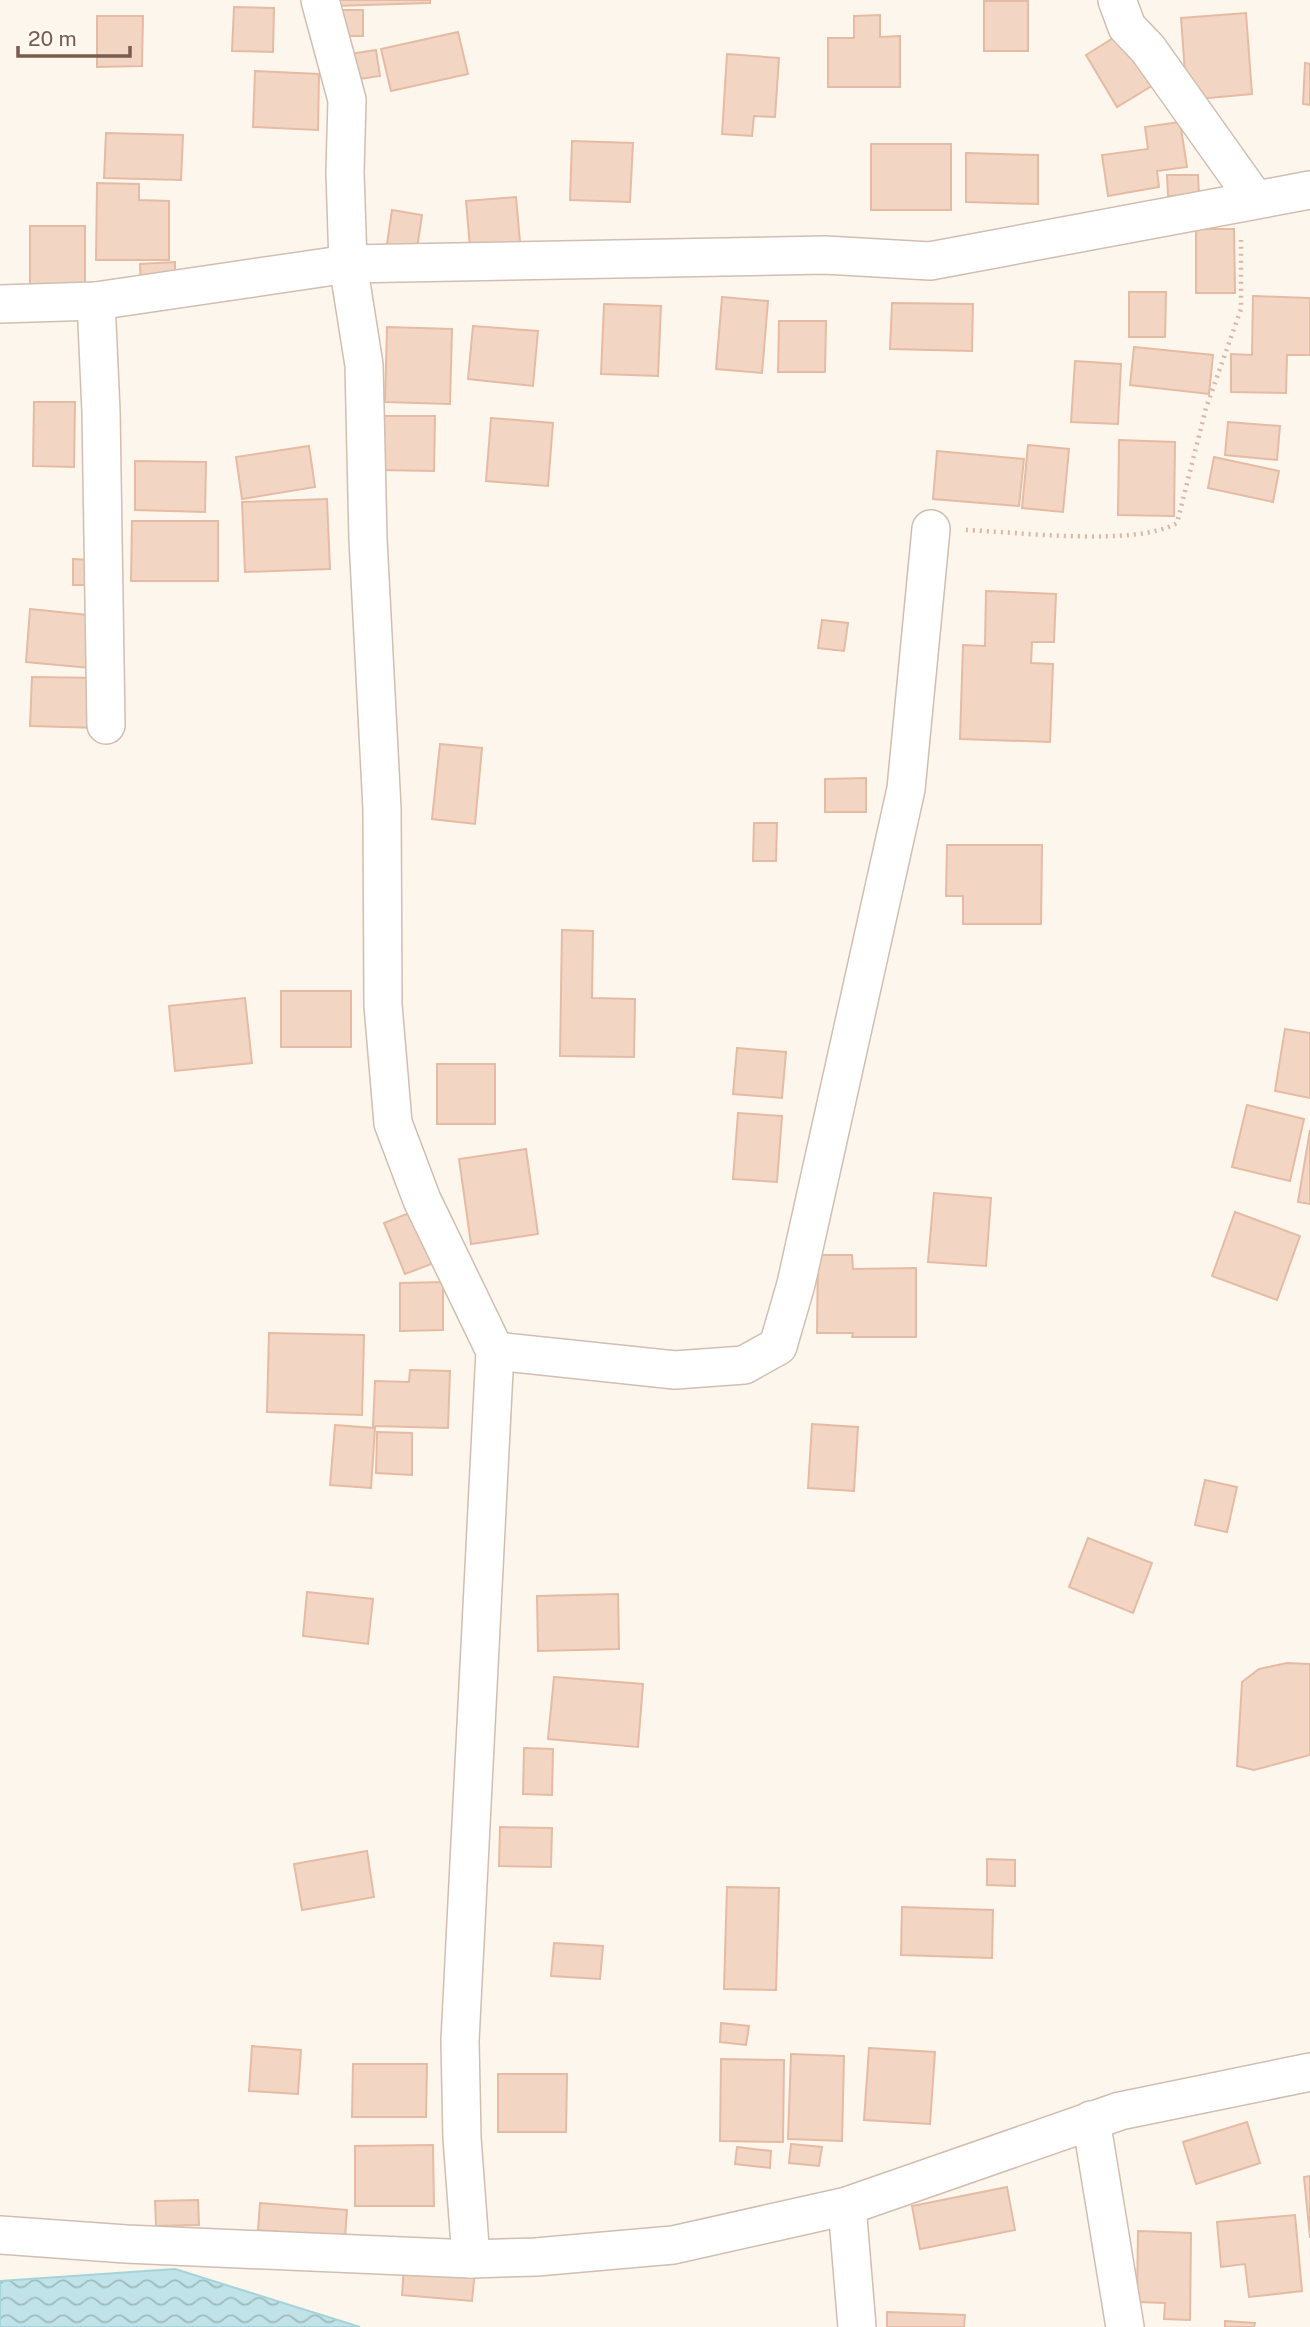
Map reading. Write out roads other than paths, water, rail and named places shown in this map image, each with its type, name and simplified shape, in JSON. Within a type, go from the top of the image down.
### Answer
[{"type":"street","points":[[320,0],[346,100],[348,264],[364,365],[368,539],[382,809],[383,1005],[393,1123],[422,1200],[495,1351],[460,2041],[462,2138],[471,2259]]},
{"type":"street","points":[[1117,0],[1128,27],[1148,49],[1247,200]]},
{"type":"street","points":[[0,304],[96,302],[348,264],[825,255],[930,261],[1310,190]]},
{"type":"street","points":[[96,302],[101,411],[106,726]]},
{"type":"street","points":[[495,1351],[675,1370],[744,1365],[778,1346],[802,1257],[906,789],[931,529]]},
{"type":"street","points":[[0,2235],[126,2244],[471,2259],[536,2257],[673,2245],[847,2206],[1120,2111],[1310,2072]]},
{"type":"street","points":[[1091,2120],[1125,2327]]},
{"type":"street","points":[[847,2206],[858,2327]]},
{"type":"water","points":[[175,2269],[360,2327],[0,2327],[0,2281]]}]
